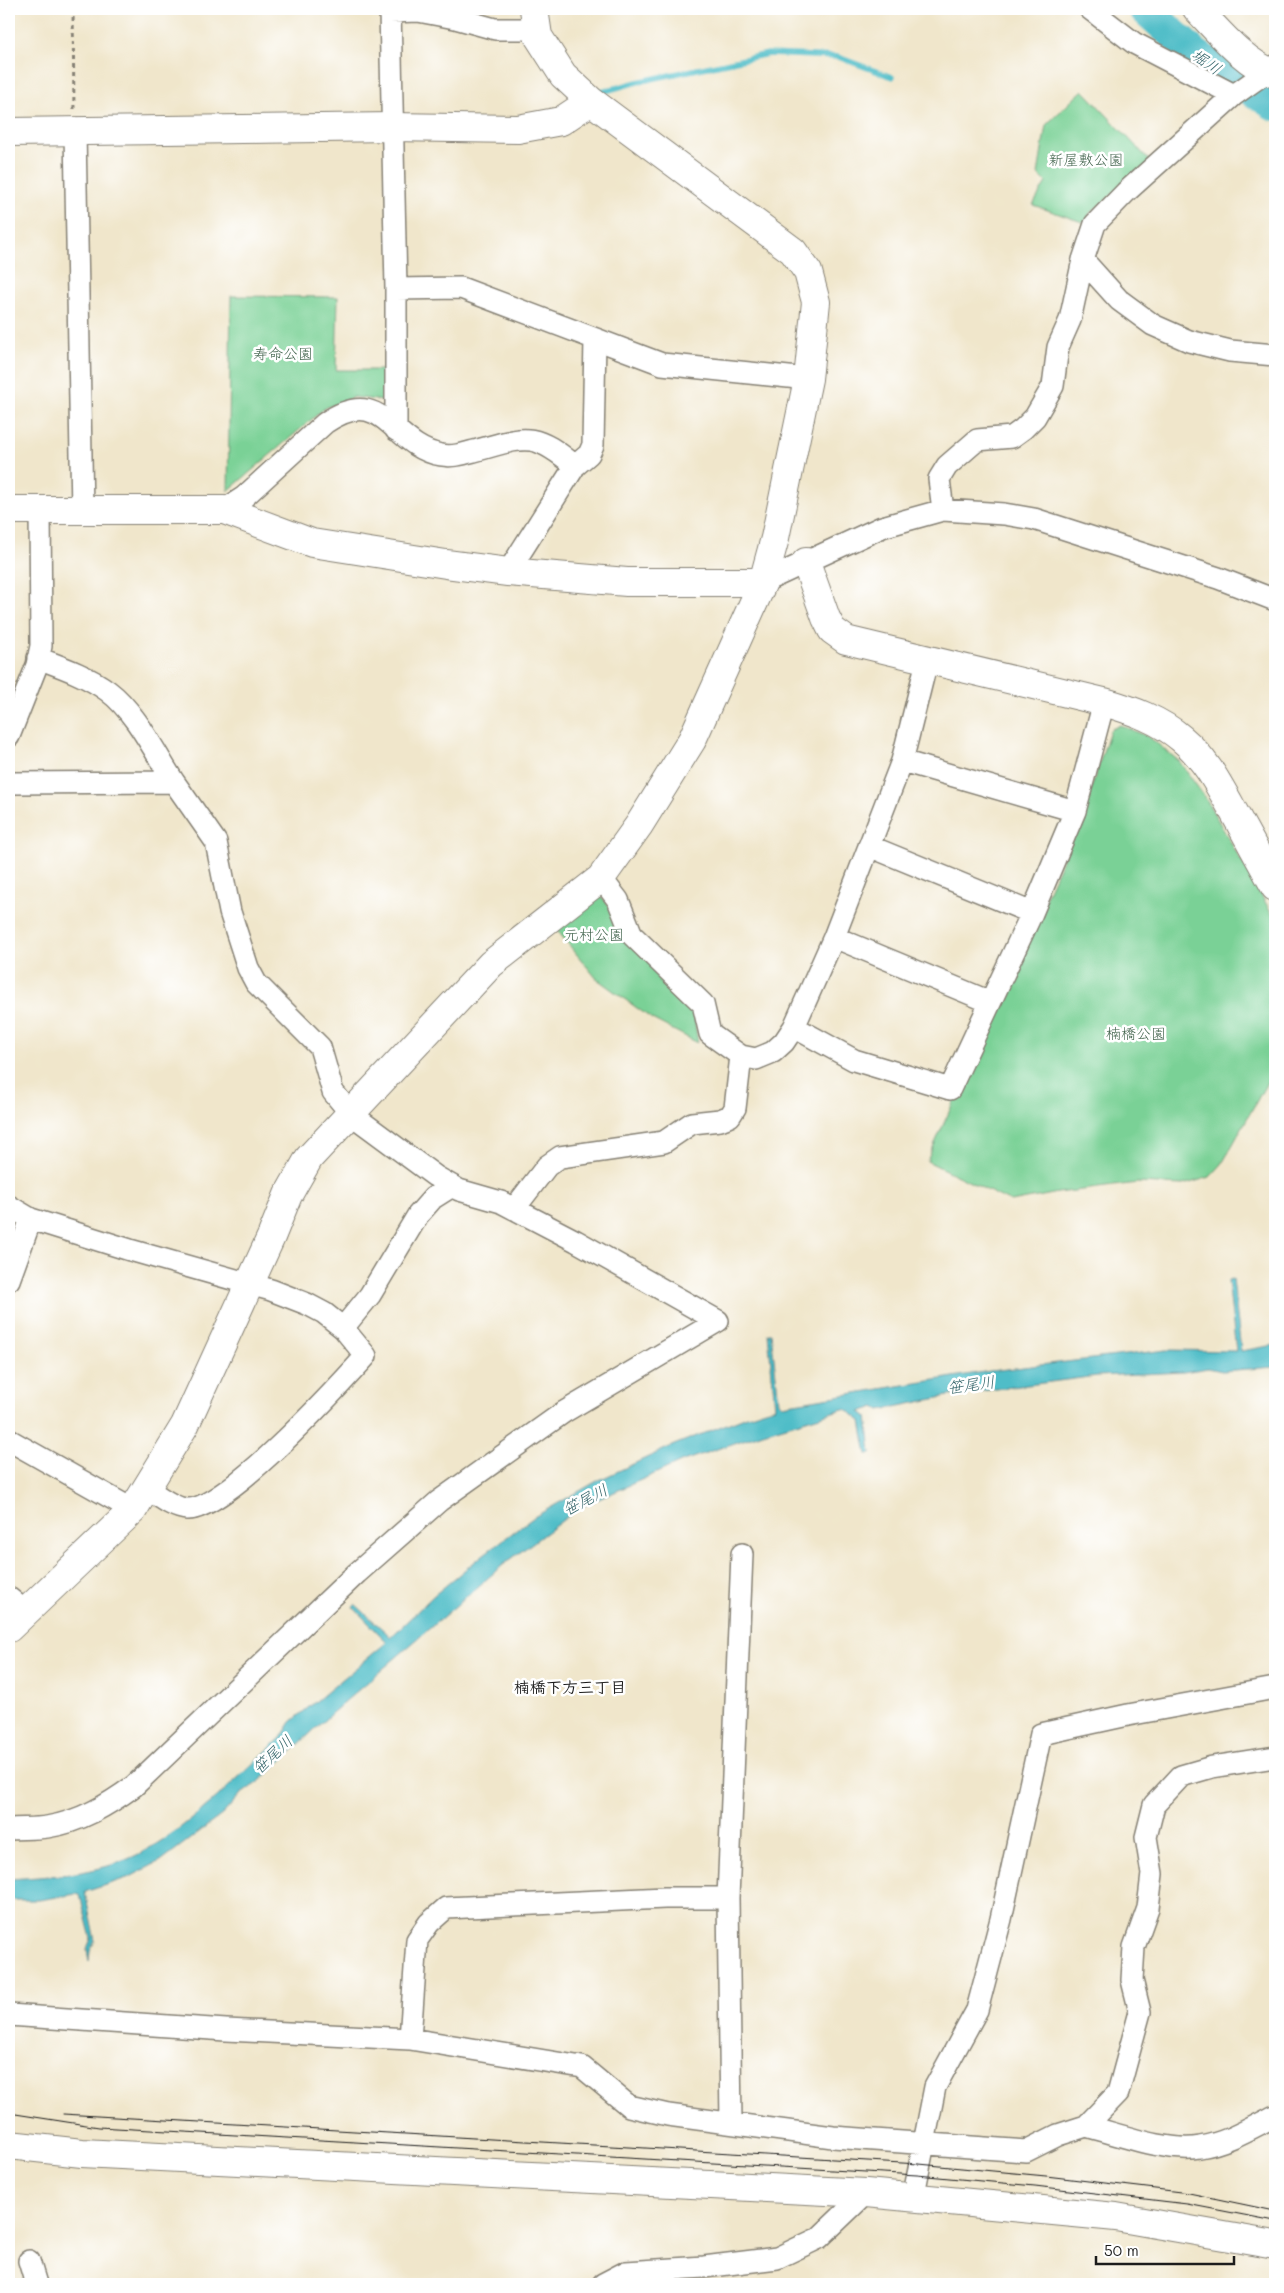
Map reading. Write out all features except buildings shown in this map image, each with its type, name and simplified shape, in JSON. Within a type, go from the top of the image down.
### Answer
[{"type":"street","points":[[1090,9],[1134,43],[1258,79]]},
{"type":"street","points":[[1197,9],[1228,41],[1258,79]]},
{"type":"street","points":[[14,1613],[139,1499],[185,1425],[288,1195],[309,1158],[491,964],[601,878],[639,826],[692,740],[763,582],[775,538],[808,379],[816,302],[808,272],[793,251],[592,101],[563,75],[538,36],[536,19],[495,29],[455,18],[418,11],[390,10],[396,289],[396,430]]},
{"type":"street","points":[[943,510],[940,479],[946,466],[977,440],[1012,436],[1023,429],[1035,416],[1053,386],[1058,347],[1070,320],[1084,260],[1095,224],[1102,215],[1258,79]]},
{"type":"street","points":[[9,132],[75,124],[392,120],[518,129],[560,121],[592,101]]},
{"type":"street","points":[[75,124],[82,510]]},
{"type":"street","points":[[1084,260],[1119,300],[1153,325],[1189,341],[1230,351],[1275,355]]},
{"type":"street","points":[[396,289],[461,288],[662,364],[808,379]]},
{"type":"street","points":[[508,572],[575,466],[589,454],[593,445],[595,339]]},
{"type":"street","points":[[224,510],[244,496],[337,415],[354,408],[380,414],[402,436],[418,446],[439,455],[456,456],[521,439],[537,440],[554,448],[575,466]]},
{"type":"street","points":[[9,736],[41,646],[40,509]]},
{"type":"street","points":[[9,510],[224,510],[312,543],[508,572],[626,582],[763,582],[882,527],[943,510],[1004,514],[1034,519],[1218,578],[1275,600]]},
{"type":"street","points":[[806,562],[832,630],[846,640],[1104,702],[1126,708],[1165,726],[1183,739],[1199,755],[1212,773],[1275,887]]},
{"type":"street","points":[[9,1829],[48,1827],[77,1819],[112,1802],[134,1786],[357,1573],[439,1501],[564,1412],[718,1321],[583,1244],[514,1209],[500,1202],[459,1190],[435,1176],[351,1114],[333,1092],[320,1047],[256,983],[248,968],[230,912],[216,842],[174,782],[128,710],[109,692],[89,679],[38,658]]},
{"type":"street","points":[[601,878],[618,900],[632,935],[703,1004],[710,1034],[741,1056],[756,1059],[773,1052],[784,1042],[794,1027],[834,937],[902,761],[928,661]]},
{"type":"street","points":[[794,1027],[854,1060],[950,1089],[1032,913],[1075,811],[1104,702]]},
{"type":"street","points":[[902,761],[1075,811]]},
{"type":"street","points":[[9,783],[174,782]]},
{"type":"street","points":[[869,846],[1032,913]]},
{"type":"street","points":[[834,937],[990,1002]]},
{"type":"street","points":[[514,1209],[547,1166],[560,1156],[664,1142],[692,1123],[720,1120],[730,1116],[735,1108],[741,1056]]},
{"type":"street","points":[[342,1328],[370,1295],[418,1215],[432,1198],[452,1186]]},
{"type":"street","points":[[9,1206],[30,1219],[271,1290],[307,1304],[324,1313],[342,1328],[366,1356],[276,1450],[216,1498],[189,1509],[139,1499],[9,1440]]},
{"type":"street","points":[[9,1280],[30,1219]]},
{"type":"street","points":[[731,2123],[728,1898],[742,1554]]},
{"type":"street","points":[[913,2198],[935,2087],[977,2010],[1001,1919],[1041,1734],[1110,1718],[1275,1688]]},
{"type":"street","points":[[9,2015],[226,2030],[410,2039],[582,2067],[629,2106],[668,2114],[833,2137],[1026,2150],[1058,2135],[1086,2126],[1118,2094],[1140,2012],[1132,1980],[1134,1947],[1148,1908],[1152,1874],[1146,1837],[1154,1805],[1181,1776],[1212,1767],[1275,1757]]},
{"type":"street","points":[[410,2039],[417,1940],[429,1924],[446,1908],[665,1898],[728,1898]]},
{"type":"street","points":[[1086,2126],[1160,2146],[1198,2148],[1227,2140],[1275,2116]]},
{"type":"street","points":[[9,2145],[92,2153],[866,2194],[1116,2217],[1275,2245]]},
{"type":"street","points":[[603,2284],[626,2272],[704,2267],[776,2258],[819,2238],[866,2194]]},
{"type":"street","points":[[29,2261],[36,2284]]},
{"type":"path","points":[[73,9],[75,124]]},
{"type":"green space","name":"新屋敷公園","points":[[1083,90],[1151,162],[1090,213],[1085,223],[1033,205],[1046,182],[1038,174],[1046,125]]},
{"type":"green space","name":"寿命公園","points":[[231,296],[338,297],[336,370],[384,370],[383,401],[354,397],[325,408],[228,491]]},
{"type":"green space","name":"楠橋公園","points":[[1120,725],[1149,737],[1179,761],[1204,796],[1275,919],[1275,1068],[1222,1164],[1210,1177],[1183,1185],[1137,1183],[1058,1193],[1011,1202],[927,1161],[1083,814],[1110,730]]},
{"type":"green space","name":"元村公園","points":[[597,892],[692,1003],[698,1043],[652,1019],[597,979],[556,929]]},
{"type":"water","name":"笹尾川","points":[[1233,1279],[1241,1351],[1275,1345],[1275,1367],[1222,1371],[1208,1368],[1183,1372],[1097,1376],[958,1394],[880,1410],[875,1407],[860,1412],[867,1416],[871,1454],[867,1454],[861,1421],[843,1409],[763,1433],[683,1461],[579,1508],[503,1565],[333,1712],[261,1780],[240,1795],[223,1814],[162,1860],[130,1877],[85,1892],[95,1941],[90,1951],[89,1961],[87,1950],[91,1938],[80,1895],[39,1900],[9,1900],[9,1879],[44,1877],[97,1869],[130,1858],[164,1839],[216,1798],[281,1738],[291,1722],[387,1642],[353,1607],[355,1604],[391,1637],[433,1596],[484,1554],[534,1517],[599,1480],[674,1445],[775,1407],[768,1333],[771,1333],[779,1402],[782,1405],[990,1371],[1167,1350],[1236,1351],[1228,1280]]},
{"type":"waterway","name":"堀川","points":[[1145,9],[1195,54],[1275,105]]},
{"type":"waterway","points":[[595,94],[637,82],[768,54],[838,57],[892,77]]},
{"type":"tram line","points":[[9,2113],[99,2127],[917,2175],[1035,2186],[1187,2204],[1275,2221]]},
{"type":"tram line","points":[[63,2114],[919,2164],[1046,2176],[1189,2193],[1275,2211]]},
{"type":"district","name":"楠橋下方三丁目","points":[[570,1686]]}]
